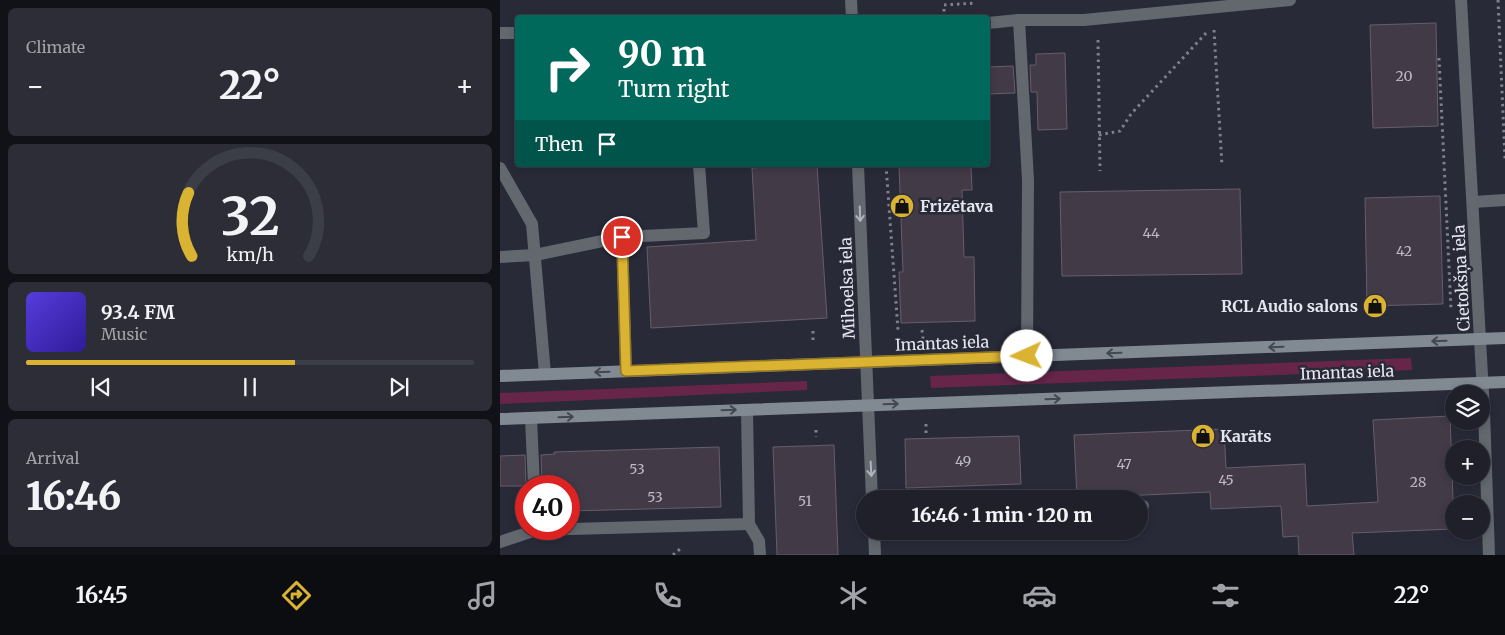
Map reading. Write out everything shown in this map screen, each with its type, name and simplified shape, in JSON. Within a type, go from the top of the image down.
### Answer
[{"type":"street","points":[[852,0],[852,15]]},
{"type":"street","points":[[990,23],[1019,20],[1084,20],[1290,0]]},
{"type":"street","name":"Cietokšņa iela","points":[[1461,0],[1480,340],[1489,555]]},
{"type":"street","points":[[1019,20],[1028,180],[1027,356]]},
{"type":"street","points":[[500,33],[515,33]]},
{"type":"street","points":[[500,257],[535,255],[622,237],[704,233],[700,167]]},
{"type":"street","name":"Mihoelsa iela","points":[[858,167],[872,490]]},
{"type":"street","points":[[500,168],[532,224],[545,374]]},
{"type":"street","points":[[1473,202],[1505,200]]},
{"type":"street","points":[[622,237],[626,371]]},
{"type":"street","name":"Imantas iela","points":[[500,376],[1505,338]]},
{"type":"street","name":"Imantas iela","points":[[500,419],[1505,382]]},
{"type":"street","points":[[747,410],[749,524],[759,540],[760,555]]},
{"type":"street","points":[[531,418],[534,475]]},
{"type":"street","points":[[580,528],[749,524]]},
{"type":"street","points":[[500,542],[515,537]]},
{"type":"street","points":[[874,540],[875,555]]},
{"type":"path","points":[[1498,0],[1505,159]]},
{"type":"path","points":[[1100,171],[1098,39],[1136,14]]},
{"type":"path","points":[[1099,135],[1120,131],[1130,114],[1214,24],[1222,166]]},
{"type":"path","points":[[1439,50],[1451,310]]},
{"type":"path","points":[[886,167],[898,330]]},
{"type":"shaded area","points":[[1411,358],[1412,370],[931,388],[930,376]]},
{"type":"shaded area","points":[[807,381],[807,390],[500,404],[500,393]]},
{"type":"building","points":[[1436,23],[1438,126],[1373,128],[1370,25]]},
{"type":"building","points":[[1065,53],[1067,129],[1038,130],[1037,92],[1031,92],[1030,65],[1036,65],[1036,54]]},
{"type":"building","points":[[1013,66],[1015,93],[990,94],[990,67]]},
{"type":"building","points":[[817,167],[827,318],[651,328],[647,247],[756,240],[752,168]]},
{"type":"building","points":[[899,167],[971,167],[972,190],[962,190],[964,257],[974,257],[975,321],[901,323],[899,272],[903,272]]},
{"type":"building","points":[[1240,189],[1242,274],[1062,276],[1060,192]]},
{"type":"building","points":[[1440,196],[1443,304],[1367,306],[1365,198]]},
{"type":"building","points":[[1445,416],[1445,430],[1450,430],[1451,440],[1445,440],[1445,485],[1452,485],[1453,495],[1445,495],[1445,529],[1352,533],[1354,555],[1299,555],[1298,536],[1283,537],[1281,506],[1211,509],[1210,492],[1148,495],[1148,490],[1077,490],[1074,435],[1224,429],[1226,468],[1305,464],[1307,506],[1378,502],[1373,420]]},
{"type":"building","points":[[1019,436],[1021,484],[906,488],[905,439]]},
{"type":"building","points":[[834,445],[838,555],[777,555],[773,447]]},
{"type":"building","points":[[719,447],[721,507],[580,511],[580,475],[542,475],[541,455],[555,454],[554,452]]},
{"type":"building","points":[[525,455],[526,475],[515,475],[515,486],[500,486],[500,456]]},
{"type":"place","name":"Frizētava","points":[[902,206]]},
{"type":"place","name":"RCL Audio salons","points":[[1375,306]]},
{"type":"place","name":"Karāts","points":[[1203,436]]},
{"type":"route","points":[[622,237],[626,371],[1027,356]]}]
